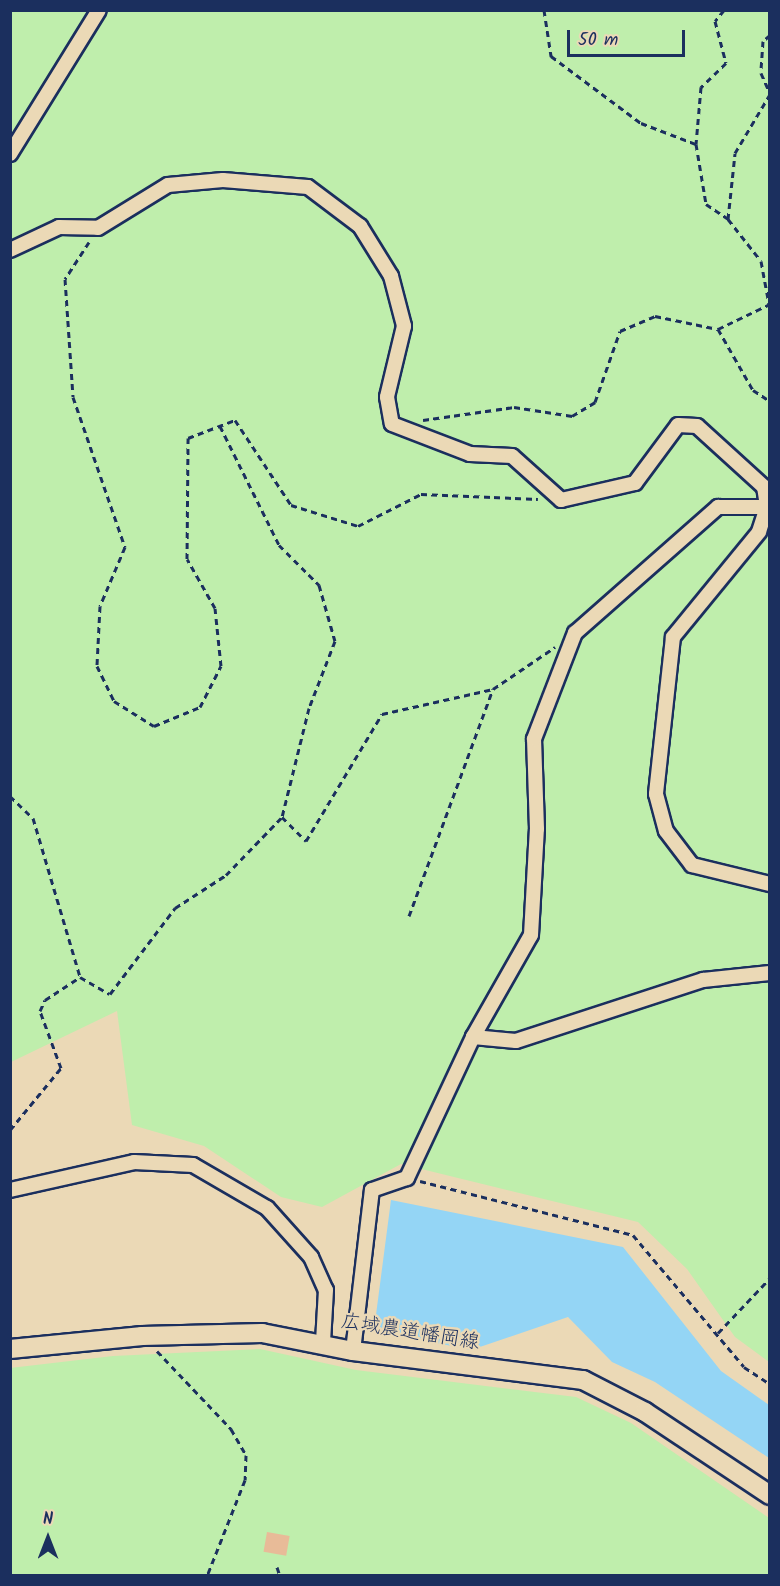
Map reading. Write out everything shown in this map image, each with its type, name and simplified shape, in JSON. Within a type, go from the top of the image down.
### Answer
[{"type":"street","points":[[10,154],[99,10]]},
{"type":"street","points":[[10,250],[59,227],[98,228],[168,185],[223,180],[308,187],[360,226],[391,276],[404,326],[387,396],[392,424],[470,454],[512,456],[561,500],[635,483],[678,425],[697,426],[764,487],[768,507],[759,532],[673,637],[656,794],[666,831],[692,865],[770,884]]},
{"type":"street","points":[[353,1351],[372,1190],[407,1178],[473,1037],[531,935],[537,829],[534,739],[575,633],[718,507],[768,507]]},
{"type":"street","points":[[473,1037],[516,1041],[703,980],[770,973]]},
{"type":"street","points":[[10,1190],[134,1162],[193,1165],[267,1208],[311,1257],[326,1290],[323,1341]]},
{"type":"street","name":"広域農道幡岡線","points":[[10,1348],[142,1336],[262,1333],[323,1341],[353,1351],[583,1380],[645,1412],[770,1495]]},
{"type":"path","points":[[544,10],[551,56],[641,123],[696,144]]},
{"type":"path","points":[[392,424],[514,407],[572,416],[595,402],[620,331],[655,316],[718,329],[769,304],[760,261],[728,219],[706,204],[696,144],[702,87],[726,63],[716,21],[724,10]]},
{"type":"path","points":[[728,219],[735,153],[770,94],[760,73],[763,41],[770,35]]},
{"type":"path","points":[[98,228],[65,279],[73,397],[125,547],[100,606],[97,666],[114,702],[154,726],[200,707],[221,666],[215,608],[187,560],[188,438],[235,420],[291,505],[358,526],[421,495],[561,500]]},
{"type":"path","points":[[718,329],[753,390],[770,400]]},
{"type":"path","points":[[10,796],[33,818],[80,977],[110,994],[175,908],[226,876],[282,817],[309,708],[335,641],[319,585],[279,545],[220,426]]},
{"type":"path","points":[[282,817],[306,841],[382,714],[493,688],[575,633]]},
{"type":"path","points":[[409,916],[493,688]]},
{"type":"path","points":[[10,1130],[61,1068],[40,1011],[45,1000],[80,977]]},
{"type":"path","points":[[407,1178],[633,1235],[718,1333],[744,1367],[770,1384]]},
{"type":"path","points":[[718,1333],[770,1278]]},
{"type":"path","points":[[142,1336],[231,1430],[246,1455],[245,1480],[207,1575]]},
{"type":"path","points":[[277,1567],[280,1575]]},
{"type":"green space","points":[[11,11],[769,11],[769,1362],[735,1337],[687,1269],[638,1222],[401,1164],[322,1207],[281,1197],[204,1146],[132,1125],[117,1011],[11,1062]]},
{"type":"green space","points":[[260,1349],[356,1370],[576,1397],[631,1423],[769,1518],[769,1575],[11,1575],[10,1368],[113,1356]]},
{"type":"water","points":[[391,1200],[623,1247],[721,1371],[769,1405],[769,1458],[655,1382],[612,1362],[568,1317],[471,1350],[374,1330]]},
{"type":"building","points":[[267,1532],[290,1536],[286,1556],[264,1552]]}]
